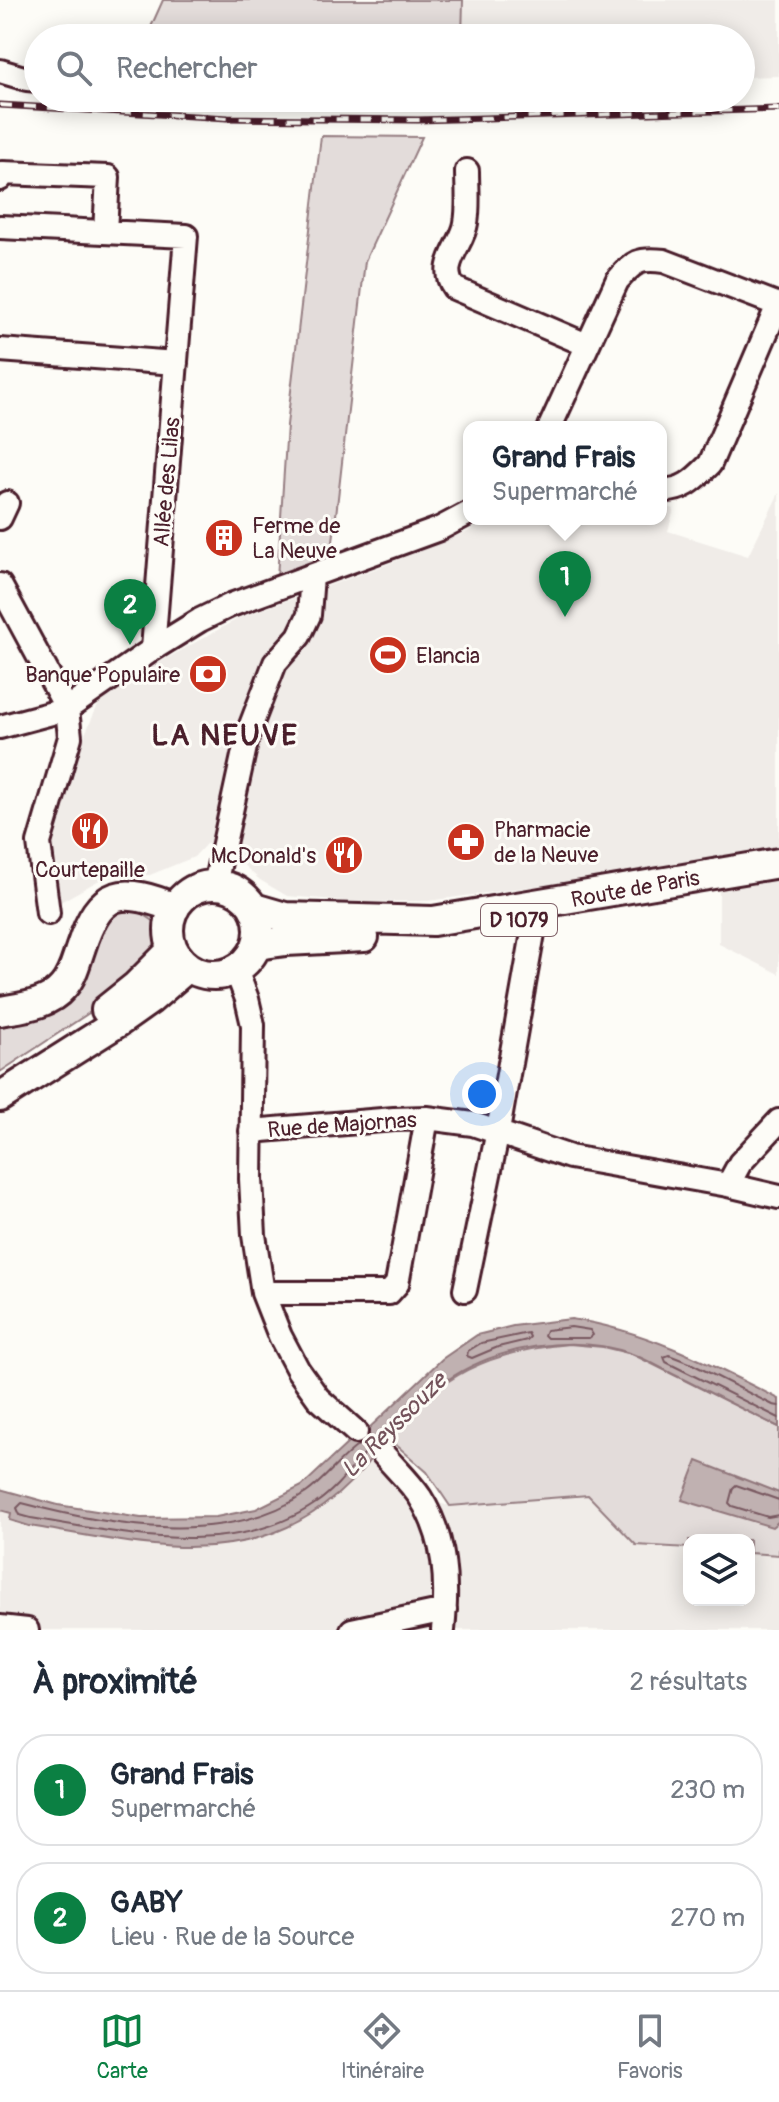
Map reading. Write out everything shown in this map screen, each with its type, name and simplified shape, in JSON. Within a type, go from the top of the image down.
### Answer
[{"type":"main road","name":"Route de Paris","points":[[254,908],[285,917],[433,921],[779,863]]},
{"type":"main road","name":"Route de Paris","points":[[257,945],[436,935],[779,875]]},
{"type":"main road","points":[[215,885],[237,891],[254,908],[260,932],[257,945],[252,955],[236,970],[212,975],[181,958],[169,933],[175,908],[192,891],[215,885]]},
{"type":"main road","points":[[0,1011],[44,1001],[62,989],[70,977],[90,923],[102,905],[116,897],[132,894],[175,908]]},
{"type":"main road","points":[[0,1077],[105,1011],[136,986],[181,958]]},
{"type":"main road","points":[[0,1097],[151,999],[181,958]]},
{"type":"street","points":[[0,71],[24,78]]},
{"type":"street","points":[[467,171],[466,225],[447,268],[448,280],[454,288],[587,345]]},
{"type":"street","points":[[0,179],[2,173],[108,177],[105,232]]},
{"type":"street","name":"Allée des Lilas","points":[[0,227],[186,236],[153,649]]},
{"type":"street","points":[[553,421],[617,281],[630,265],[644,259],[664,261],[778,305],[710,464],[691,485],[667,491]]},
{"type":"street","points":[[0,350],[176,363]]},
{"type":"street","points":[[0,727],[67,709],[153,649],[210,615],[439,529],[463,516]]},
{"type":"street","points":[[215,885],[248,733],[275,663],[299,636],[309,615],[312,576]]},
{"type":"street","points":[[0,585],[67,709],[70,737],[39,843],[48,913]]},
{"type":"street","points":[[465,1290],[498,1131],[533,933],[532,917]]},
{"type":"street","name":"Rue de Majornas","points":[[236,970],[253,1025],[251,1131],[427,1118],[473,1124],[570,1157],[779,1197]]},
{"type":"street","points":[[263,1293],[389,1293],[397,1284],[427,1118]]},
{"type":"street","points":[[728,1185],[740,1163],[779,1121]]},
{"type":"street","points":[[251,1131],[254,1235],[263,1293],[298,1370],[318,1398],[356,1432]]},
{"type":"street","points":[[352,1630],[444,1620],[445,1570],[436,1528],[419,1496],[383,1454]]},
{"type":"street","points":[[0,1627],[27,1630]]},
{"type":"shaded area","points":[[163,0],[463,0],[462,24],[152,24]]},
{"type":"shaded area","points":[[463,0],[779,0],[779,76],[755,77],[755,24],[462,24]]},
{"type":"shaded area","points":[[321,136],[422,137],[365,261],[331,559],[277,578],[287,425]]},
{"type":"shaded area","name":"LA NEUVE","points":[[779,493],[779,974],[719,944],[719,861],[428,901],[358,902],[287,896],[260,880],[239,861],[236,844],[206,844],[194,857],[150,875],[103,878],[55,905],[49,836],[85,734],[103,694],[239,618],[383,566],[478,525],[667,525],[667,507],[674,509],[668,531],[748,556]]},
{"type":"shaded area","points":[[118,910],[137,910],[158,924],[156,953],[128,987],[0,1072],[0,1020],[48,1010],[103,921]]},
{"type":"shaded area","points":[[569,1344],[632,1354],[779,1427],[779,1555],[755,1553],[755,1534],[683,1534],[683,1548],[636,1545],[588,1495],[450,1506],[427,1472],[387,1437],[407,1415],[447,1382],[490,1360],[540,1347]]},
{"type":"shaded area","points":[[374,1456],[407,1495],[450,1506],[588,1494],[636,1545],[683,1548],[683,1606],[755,1606],[755,1553],[779,1555],[779,1630],[0,1630],[0,1510],[11,1513],[29,1526],[165,1547],[239,1543],[279,1531],[322,1509]]},
{"type":"water","name":"La Reyssouze","points":[[571,1319],[652,1340],[779,1399],[779,1427],[632,1354],[586,1344],[536,1346],[488,1359],[446,1381],[404,1418],[363,1469],[338,1494],[296,1523],[264,1536],[206,1547],[176,1547],[117,1541],[29,1526],[10,1520],[11,1513],[0,1510],[0,1489],[58,1505],[141,1518],[216,1517],[256,1509],[302,1486],[442,1359],[477,1335],[513,1326]]},
{"type":"water","points":[[697,1461],[779,1493],[779,1521],[772,1527],[682,1500]]},
{"type":"railway","points":[[0,105],[24,106]]},
{"type":"railway","points":[[755,110],[779,109]]},
{"type":"railway","points":[[123,112],[228,118],[418,120],[681,112]]},
{"type":"place","name":"Ferme de La Neuve","points":[[224,538]]},
{"type":"place","name":"Grand Frais","points":[[565,617]]},
{"type":"place","name":"GABY","points":[[130,645]]},
{"type":"place","name":"Elancia","points":[[388,655]]},
{"type":"place","name":"Banque Populaire","points":[[208,674]]},
{"type":"place","name":"Courtepaille","points":[[90,831]]},
{"type":"place","name":"Pharmacie de la Neuve","points":[[466,842]]},
{"type":"place","name":"McDonald's","points":[[344,855]]},
{"type":"district","name":"LA NEUVE","points":[[225,735]]}]
